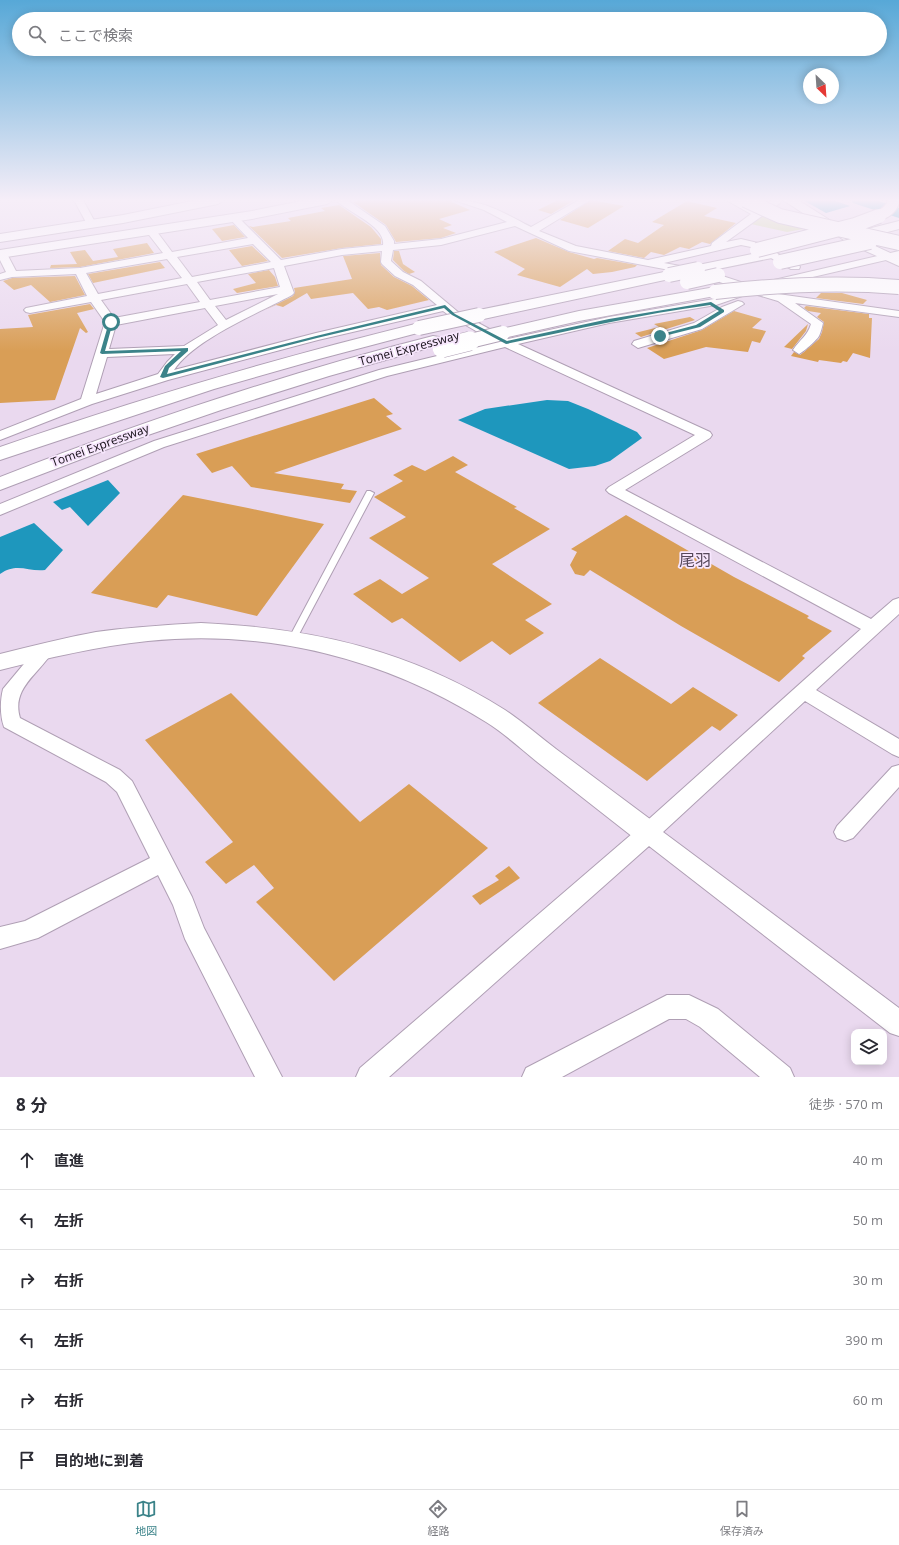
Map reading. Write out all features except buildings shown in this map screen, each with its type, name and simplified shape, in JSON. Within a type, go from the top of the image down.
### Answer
[{"type":"highway","points":[[1,254],[25,250]]},
{"type":"highway","points":[[768,256],[784,250]]},
{"type":"highway","name":"Tomei Expressway","points":[[0,484],[121,437],[224,401],[317,372],[437,344],[501,334],[687,282],[718,275],[768,256],[794,250]]},
{"type":"highway","name":"Tomei Expressway","points":[[0,454],[171,395],[343,346],[694,268],[810,250]]},
{"type":"highway","points":[[501,334],[579,316],[804,284],[899,286]]},
{"type":"street","points":[[167,250],[225,326]]},
{"type":"street","points":[[0,277],[12,274],[80,270],[198,250]]},
{"type":"street","points":[[163,377],[167,368],[186,350],[225,326],[288,294],[278,264],[265,250]]},
{"type":"street","points":[[30,310],[342,252],[362,250]]},
{"type":"street","points":[[387,250],[386,262],[399,274],[417,283],[454,314],[501,334],[705,436],[614,490],[872,627]]},
{"type":"street","points":[[580,250],[703,274],[780,298],[899,314]]},
{"type":"street","points":[[647,263],[702,250]]},
{"type":"street","points":[[764,250],[793,266],[814,281],[828,287],[899,292]]},
{"type":"street","points":[[875,250],[895,258]]},
{"type":"street","points":[[1,254],[12,274]]},
{"type":"street","points":[[722,311],[713,298],[754,290],[806,276],[895,258]]},
{"type":"street","points":[[80,270],[94,298],[111,322]]},
{"type":"street","points":[[111,322],[287,289]]},
{"type":"street","points":[[638,344],[698,326],[722,311],[741,303],[754,290]]},
{"type":"street","points":[[780,298],[817,324],[814,336],[806,341],[799,350]]},
{"type":"street","points":[[0,436],[87,401],[163,377],[308,339],[445,306]]},
{"type":"street","points":[[87,401],[111,322]]},
{"type":"street","points":[[0,510],[174,439],[501,334]]},
{"type":"street","points":[[102,353],[186,350]]},
{"type":"street","points":[[369,1077],[648,833],[872,627],[899,604]]},
{"type":"street","points":[[0,662],[98,640],[181,632],[254,633],[327,644],[370,655],[437,682],[496,716],[899,1024]]},
{"type":"street","points":[[44,652],[12,689],[3,708],[11,722],[113,776],[125,788],[184,904],[193,931],[269,1077]]},
{"type":"street","points":[[803,691],[899,748]]},
{"type":"street","points":[[845,832],[899,773]]},
{"type":"street","points":[[0,938],[30,930],[163,862]]},
{"type":"street","points":[[535,1077],[667,1007],[689,1007],[709,1018],[781,1077]]},
{"type":"lane","points":[[293,638],[370,493]]},
{"type":"water","points":[[547,400],[568,401],[588,409],[637,432],[642,438],[610,461],[595,466],[569,469],[458,420],[485,409]]},
{"type":"water","points":[[108,480],[120,493],[88,526],[70,507],[62,510],[53,502]]},
{"type":"water","points":[[34,523],[63,550],[45,570],[17,568],[6,570],[0,574],[0,537]]},
{"type":"district","name":"尾羽","points":[[695,560]]},
{"type":"route","points":[[111,322],[102,353],[186,350],[167,368],[163,377],[316,337],[445,306],[454,314],[506,343],[609,320],[674,308],[711,304],[722,311],[698,326],[660,336]]}]
